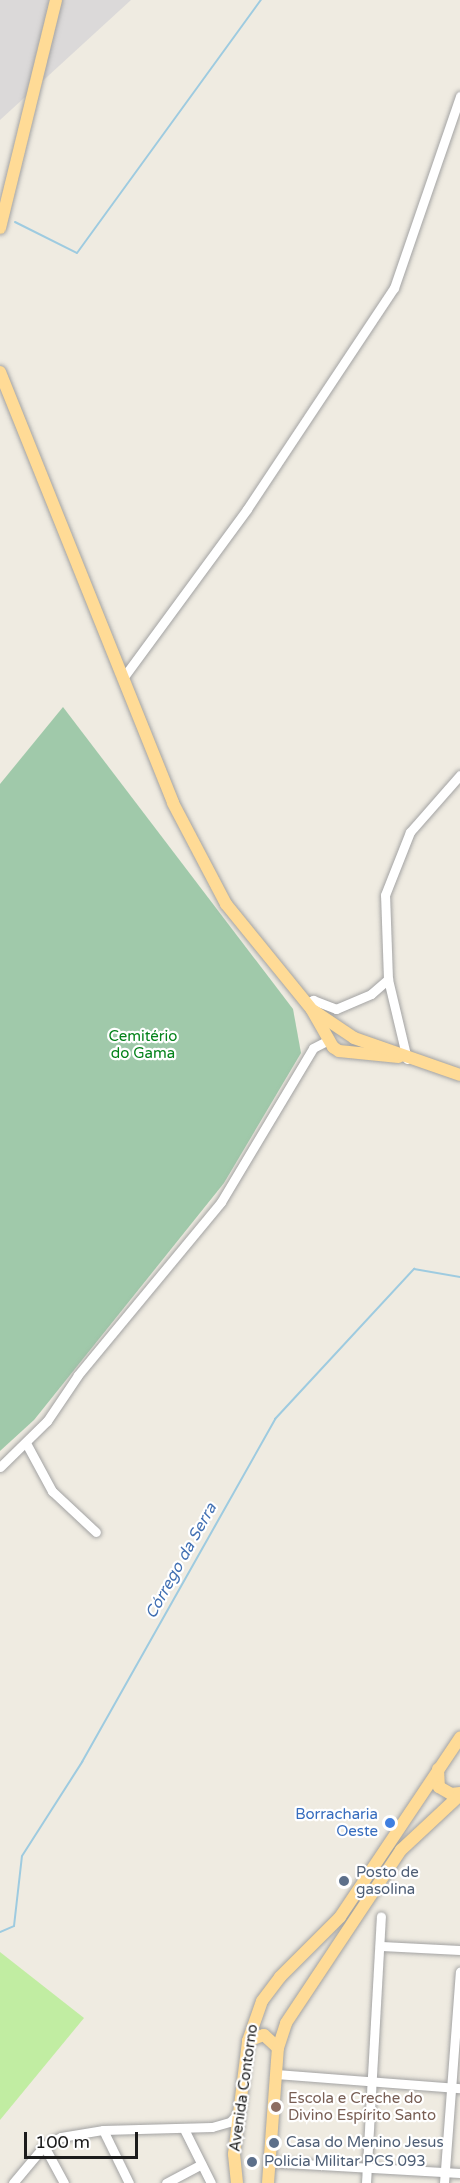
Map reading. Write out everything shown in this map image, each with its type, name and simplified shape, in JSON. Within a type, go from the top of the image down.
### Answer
[{"type":"main road","points":[[0,228],[56,0]]},
{"type":"main road","points":[[0,372],[173,803],[202,863],[250,938],[310,1007],[329,1040],[339,1051],[403,1058]]},
{"type":"main road","points":[[310,1007],[354,1038],[403,1058],[460,1076]]},
{"type":"main road","points":[[329,1040],[344,1030]]},
{"type":"main road","points":[[346,1052],[353,1048],[354,1038]]},
{"type":"main road","name":"Avenida Contorno","points":[[237,2183],[236,2139],[239,2112],[248,2042],[256,2012],[268,1990],[337,1922],[460,1738]]},
{"type":"main road","points":[[438,1768],[439,1787],[452,1794],[460,1794]]},
{"type":"main road","name":"Avenida Contorno","points":[[268,2183],[278,2048],[290,2017],[339,1941],[409,1842],[460,1794]]},
{"type":"main road","points":[[380,1858],[382,1879]]},
{"type":"main road","points":[[337,1922],[339,1941]]},
{"type":"main road","points":[[248,2042],[264,2035],[278,2048]]},
{"type":"street","points":[[123,678],[248,509],[394,288],[460,96]]},
{"type":"street","points":[[403,1058],[388,979],[385,895],[390,876],[410,832],[460,775]]},
{"type":"street","points":[[310,1007],[313,1000],[336,1009],[371,994],[388,979]]},
{"type":"street","points":[[0,1467],[26,1443],[221,1202],[313,1048],[329,1040]]},
{"type":"street","points":[[26,1443],[52,1491],[96,1532]]},
{"type":"street","points":[[366,2183],[381,1916]]},
{"type":"street","points":[[381,1946],[460,1950]]},
{"type":"street","points":[[444,2183],[456,2087],[460,1972]]},
{"type":"street","points":[[276,2074],[456,2087]]},
{"type":"street","points":[[13,2183],[44,2146],[61,2137],[103,2130],[212,2127],[230,2122],[239,2112]]},
{"type":"street","points":[[212,2127],[225,2130],[236,2139]]},
{"type":"street","points":[[184,2129],[211,2183]]},
{"type":"street","points":[[103,2130],[129,2183]]},
{"type":"street","points":[[44,2146],[64,2183]]},
{"type":"street","points":[[268,2162],[460,2174]]},
{"type":"street","points":[[166,2183],[201,2164]]},
{"type":"shaded area","points":[[0,0],[131,0],[0,120]]},
{"type":"green space","name":"Cemitério do Gama","points":[[63,707],[293,1009],[301,1053],[224,1183],[34,1420],[0,1451],[0,784]]},
{"type":"green space","points":[[0,1952],[84,2018],[0,2120]]},
{"type":"waterway","points":[[15,222],[77,253],[261,0]]},
{"type":"waterway","name":"Córrego da Serra","points":[[0,1932],[14,1926],[22,1856],[82,1762],[275,1419],[414,1269],[460,1277]]},
{"type":"place","name":"Borracharia Oeste","points":[[390,1823]]},
{"type":"place","name":"Posto de gasolina","points":[[344,1881]]},
{"type":"place","name":"Escola e Creche do Divino Espírito Santo","points":[[276,2107]]},
{"type":"place","name":"Casa do Menino Jesus","points":[[274,2143]]},
{"type":"place","name":"Policia Militar PCS 093","points":[[252,2162]]}]
